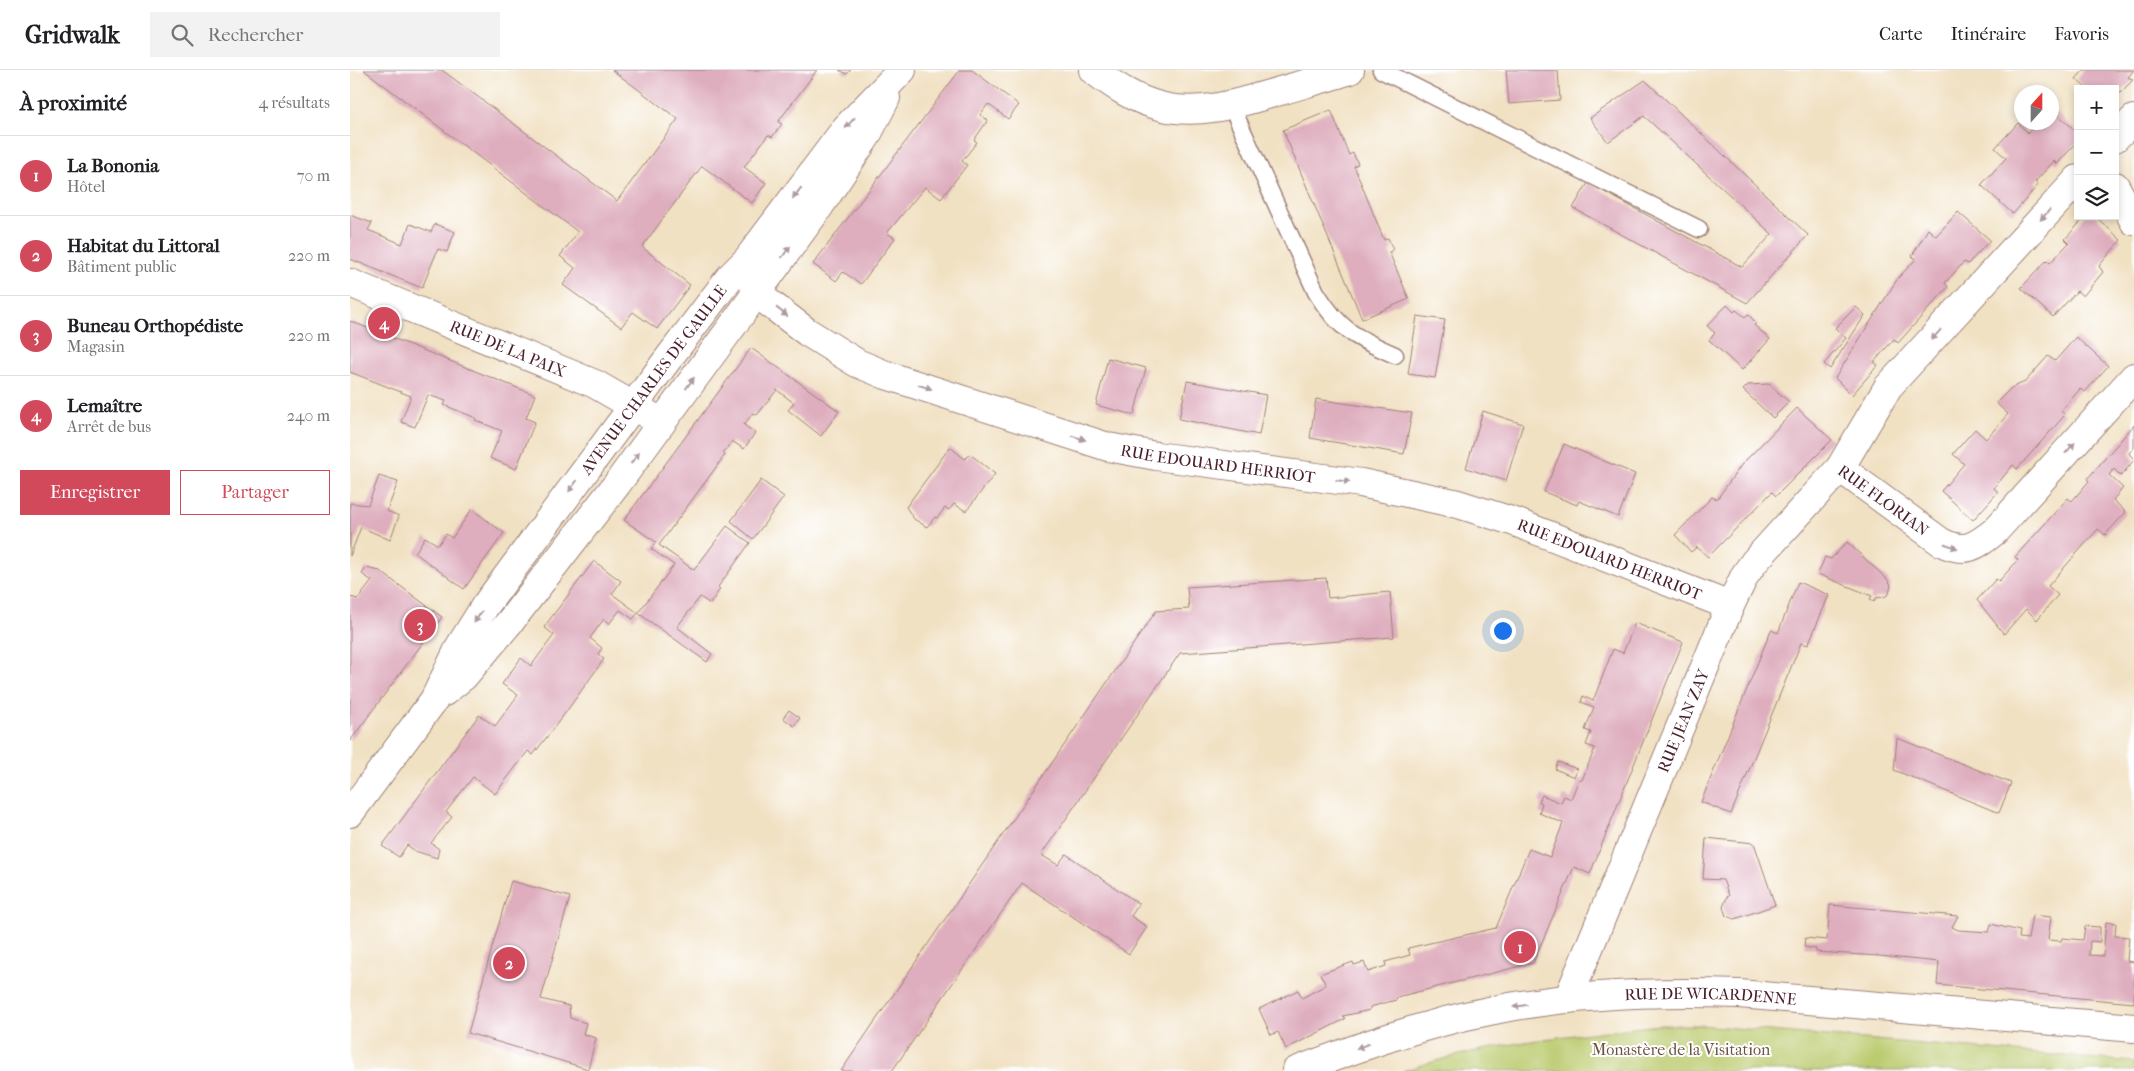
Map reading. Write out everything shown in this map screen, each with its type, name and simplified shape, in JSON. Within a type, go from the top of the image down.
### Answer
[{"type":"street","points":[[1093,70],[1127,93],[1160,106],[1174,109],[1208,109],[1230,105],[1350,70]]},
{"type":"street","name":"AVENUE CHARLES DE GAULLE","points":[[350,813],[434,700],[460,646],[485,606],[634,405],[730,277],[747,260],[846,128],[900,73]]},
{"type":"street","name":"AVENUE CHARLES DE GAULLE","points":[[434,700],[464,676],[513,618],[617,484],[848,166],[866,137],[900,73]]},
{"type":"street","points":[[2119,134],[2134,119]]},
{"type":"street","name":"RUE FLORIAN","points":[[2074,183],[1888,387],[1840,468],[1941,542],[1953,548],[1974,547],[1995,531],[2134,377]]},
{"type":"street","points":[[2119,193],[2134,221]]},
{"type":"street","points":[[747,260],[756,293]]},
{"type":"street","name":"RUE DE LA PAIX","points":[[350,283],[572,374],[634,405],[661,422]]},
{"type":"street","name":"RUE EDOUARD HERRIOT","points":[[756,293],[807,332],[857,363],[872,370],[1074,437],[1108,447],[1156,456],[1361,483],[1458,504],[1515,522],[1730,606]]},
{"type":"street","name":"RUE JEAN ZAY","points":[[1568,999],[1730,606],[1745,575],[1840,468]]},
{"type":"street","name":"RUE DE WICARDENNE","points":[[1296,1071],[1373,1043],[1434,1024],[1490,1011],[1568,999],[1676,992],[1739,994],[2134,1028]]},
{"type":"lane","points":[[1381,70],[1699,229]]},
{"type":"lane","points":[[1230,105],[1316,292],[1328,312],[1354,336],[1395,355]]},
{"type":"green space","name":"Monastère de la Visitation","points":[[1659,1025],[1700,1025],[2134,1062],[2134,1071],[1403,1071],[1466,1053],[1530,1041]]},
{"type":"building","points":[[364,70],[442,70],[617,201],[678,119],[612,70],[817,70],[778,122],[782,124],[772,137],[768,135],[744,167],[766,183],[752,203],[702,166],[642,247],[690,285],[657,329],[633,312],[621,327],[563,285],[575,268],[560,256],[578,232]]},
{"type":"building","points":[[839,70],[851,70],[847,74]]},
{"type":"building","points":[[960,70],[972,70],[1019,105],[1008,119],[988,104],[980,115],[988,120],[974,140],[977,142],[962,161],[967,165],[941,199],[925,187],[887,233],[895,238],[861,284],[843,272],[836,281],[813,264]]},
{"type":"building","points":[[1506,70],[1558,70],[1560,100],[1509,104]]},
{"type":"building","points":[[2084,70],[2134,70],[2128,77],[2133,80],[2119,94],[2119,85],[2083,85],[2076,79]]},
{"type":"building","points":[[1645,80],[1808,235],[1747,303],[1573,208],[1588,183],[1742,267],[1772,234],[1644,116],[1608,142],[1590,118]]},
{"type":"building","points":[[1331,110],[1349,155],[1353,153],[1358,164],[1354,166],[1384,240],[1388,238],[1393,250],[1389,252],[1409,299],[1362,319],[1283,130]]},
{"type":"building","points":[[2059,115],[2074,129],[2074,145],[2057,164],[2054,161],[2035,182],[2038,185],[2013,214],[1981,185],[2006,158],[1995,148],[2014,127],[2014,130],[2025,130],[2028,133],[2030,130],[2059,130]]},
{"type":"building","points":[[1958,212],[1990,240],[1968,264],[1964,262],[1945,283],[1948,287],[1898,343],[1894,339],[1874,362],[1878,365],[1852,395],[1835,378],[1898,278],[1916,259],[1912,256],[1928,229],[1936,236]]},
{"type":"building","points":[[350,215],[372,223],[368,230],[402,244],[410,224],[431,232],[435,224],[455,232],[447,252],[438,249],[422,288],[350,259]]},
{"type":"building","points":[[2082,220],[2099,220],[2121,240],[2099,266],[2103,272],[2083,296],[2077,291],[2053,317],[2021,288],[2047,260],[2050,263],[2069,243],[2065,239]]},
{"type":"building","points":[[1727,305],[1734,312],[1736,310],[1745,317],[1748,314],[1756,323],[1754,325],[1770,339],[1742,370],[1709,340],[1715,333],[1707,326]]},
{"type":"building","points":[[1856,307],[1865,315],[1830,369],[1824,364],[1846,338],[1835,328]]},
{"type":"building","points":[[1417,316],[1445,320],[1435,378],[1408,374]]},
{"type":"building","points":[[350,321],[535,395],[526,418],[535,422],[516,469],[490,458],[502,431],[444,405],[446,401],[428,395],[415,427],[401,422],[411,396],[350,372]]},
{"type":"building","points":[[2076,337],[2108,366],[2085,392],[2080,389],[2061,411],[2065,415],[2017,469],[2013,465],[1994,488],[1998,492],[1973,520],[1941,491],[1964,464],[1953,454],[1975,429],[1986,439],[2008,414],[1996,403],[2011,388],[2025,382],[2048,356],[2055,361]]},
{"type":"building","points":[[751,348],[839,411],[821,436],[788,410],[794,403],[777,390],[757,415],[753,413],[744,425],[755,433],[744,449],[732,441],[723,453],[725,455],[659,545],[694,570],[727,526],[750,543],[718,587],[720,589],[710,604],[700,597],[677,627],[712,654],[707,662],[638,613],[674,565],[651,549],[656,542],[624,520]]},
{"type":"building","points":[[1108,358],[1146,368],[1134,415],[1096,405]]},
{"type":"building","points":[[1187,381],[1266,395],[1259,435],[1179,419]]},
{"type":"building","points":[[1769,384],[1789,402],[1773,418],[1743,390],[1748,385]]},
{"type":"building","points":[[1316,399],[1412,413],[1404,454],[1310,438]]},
{"type":"building","points":[[1797,408],[1832,440],[1776,496],[1772,492],[1708,557],[1697,547],[1691,552],[1675,535],[1712,497],[1717,499],[1742,464]]},
{"type":"building","points":[[1483,411],[1523,424],[1506,481],[1466,468]]},
{"type":"building","points":[[2134,425],[2134,448],[2129,453],[2134,460],[2121,476],[2114,469],[2109,475],[2123,488],[2113,500],[2126,512],[2105,535],[2098,529],[2048,586],[2058,595],[2037,620],[2026,609],[2004,634],[1977,600],[1996,579],[1999,581],[2018,560],[2015,557],[2068,498],[2072,501],[2089,481],[2087,479]]},
{"type":"building","points":[[1564,444],[1635,474],[1618,517],[1579,501],[1577,505],[1544,492]]},
{"type":"building","points":[[950,447],[965,459],[970,454],[995,474],[966,511],[954,504],[949,510],[945,508],[927,527],[914,519],[906,507]]},
{"type":"building","points":[[379,476],[398,482],[387,511],[399,516],[390,540],[361,527],[350,556],[350,503],[368,505]]},
{"type":"building","points":[[761,480],[784,497],[753,539],[731,521]]},
{"type":"building","points":[[472,509],[504,533],[464,589],[415,553],[425,537],[438,545],[446,534],[452,538]]},
{"type":"building","points":[[1847,542],[1888,580],[1891,585],[1889,594],[1876,598],[1874,601],[1870,599],[1872,596],[1818,574],[1825,557],[1831,559]]},
{"type":"building","points":[[594,561],[621,581],[612,594],[638,613],[633,619],[620,610],[609,624],[604,619],[590,638],[602,648],[598,654],[604,659],[566,712],[533,755],[528,751],[495,794],[473,777],[446,812],[452,817],[431,843],[439,849],[437,858],[415,851],[407,845],[399,857],[382,846],[479,715],[495,726],[518,695],[502,684],[521,658],[531,666],[554,635],[544,627]]},
{"type":"building","points":[[366,568],[380,571],[442,617],[350,741],[350,597],[358,599],[372,581],[362,574]]},
{"type":"building","points":[[1326,578],[1328,598],[1390,592],[1394,637],[1180,653],[1041,855],[1058,865],[1066,854],[1139,904],[1131,916],[1147,927],[1129,954],[1022,883],[892,1071],[841,1071],[1156,611],[1189,609],[1187,587]]},
{"type":"building","points":[[1798,582],[1829,595],[1808,645],[1801,643],[1731,814],[1701,802],[1771,630],[1778,633]]},
{"type":"building","points":[[1635,623],[1683,642],[1590,874],[1574,867],[1533,963],[1397,997],[1396,1000],[1370,1007],[1370,1010],[1343,1016],[1345,1019],[1286,1049],[1278,1032],[1271,1035],[1259,1009],[1298,990],[1302,998],[1326,985],[1320,974],[1353,962],[1354,965],[1364,962],[1368,972],[1386,966],[1385,962],[1410,955],[1408,948],[1496,928],[1529,849],[1550,857],[1563,823],[1539,813],[1542,803],[1539,802],[1542,795],[1561,803],[1564,796],[1571,799],[1579,779],[1582,780],[1595,748],[1586,745],[1591,732],[1585,730],[1594,707],[1581,702],[1583,696],[1593,701],[1613,649],[1623,653]]},
{"type":"building","points":[[789,710],[800,718],[794,726],[783,718]]},
{"type":"building","points":[[1897,738],[2011,783],[1999,813],[1894,770]]},
{"type":"building","points":[[1558,762],[1577,769],[1574,777],[1555,769]]},
{"type":"building","points":[[1706,838],[1754,843],[1775,905],[1735,919],[1726,916],[1723,907],[1729,896],[1723,880],[1703,879]]},
{"type":"building","points":[[511,881],[570,897],[541,999],[569,1006],[570,1018],[586,1023],[583,1034],[596,1038],[588,1069],[468,1033]]},
{"type":"building","points":[[1830,905],[1958,916],[1952,927],[1958,930],[1989,932],[1991,924],[2020,931],[2019,938],[2028,939],[2032,915],[2051,917],[2048,940],[2061,941],[2062,938],[2083,940],[2085,926],[2100,927],[2100,942],[2090,941],[2089,955],[2103,956],[2106,922],[2116,923],[2115,936],[2129,937],[2127,961],[2134,962],[2134,1003],[1937,985],[1939,962],[1816,952],[1816,949],[1804,947],[1805,938],[1827,940]]},
{"type":"place","name":"Lemaître","points":[[384,323]]},
{"type":"place","name":"Buneau Orthopédiste","points":[[420,625]]},
{"type":"place","name":"La Bononia","points":[[1520,947]]},
{"type":"place","name":"Habitat du Littoral","points":[[509,963]]}]
